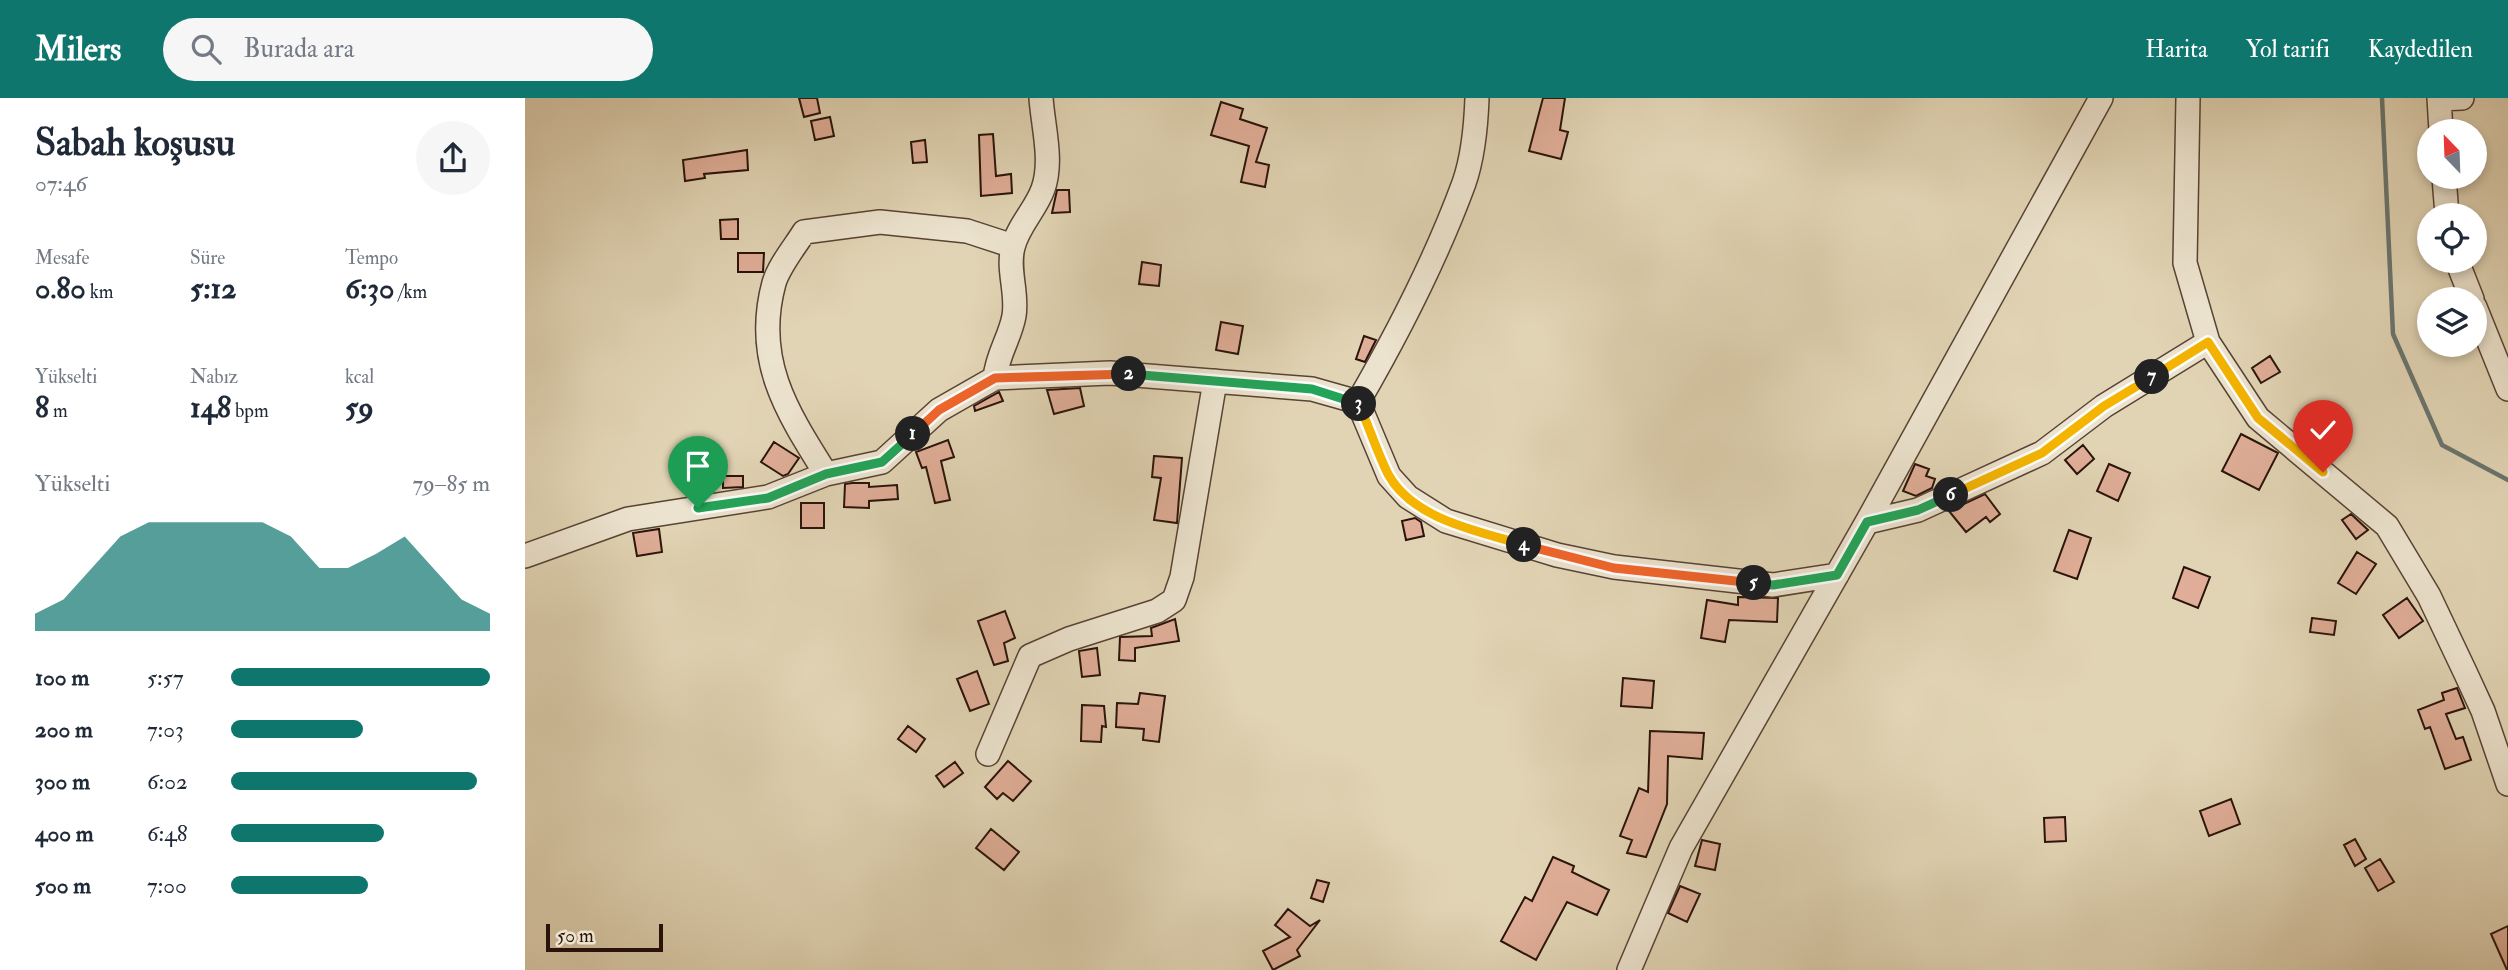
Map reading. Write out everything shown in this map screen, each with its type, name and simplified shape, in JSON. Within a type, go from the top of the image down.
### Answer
[{"type":"street","points":[[995,378],[996,363],[1014,318],[1016,295],[1011,272],[1013,246],[1044,188],[1047,137],[1041,98]]},
{"type":"street","points":[[1358,402],[1395,338],[1465,181],[1476,124],[1477,98]]},
{"type":"street","points":[[1629,970],[1681,848],[1867,522],[2101,98]]},
{"type":"street","points":[[2188,98],[2185,263],[2208,342],[2258,418],[2387,526],[2429,596],[2466,674],[2483,711],[2508,784]]},
{"type":"street","points":[[2440,119],[2439,98],[2462,98]]},
{"type":"street","points":[[826,474],[788,413],[771,367],[768,325],[775,281],[804,232],[880,222],[967,231],[1013,246]]},
{"type":"street","points":[[2487,337],[2508,389]]},
{"type":"street","points":[[1867,522],[1918,510],[2042,453],[2104,406],[2208,342]]},
{"type":"street","points":[[525,556],[628,519],[768,498],[826,474],[882,462],[939,410],[995,378],[1110,373],[1312,389],[1358,402]]},
{"type":"street","points":[[988,754],[1030,656],[1069,639],[1157,611],[1174,600],[1182,577],[1215,381]]},
{"type":"street","points":[[1358,402],[1389,476],[1408,497],[1446,521],[1557,555],[1614,568],[1773,585],[1837,575]]},
{"type":"building","points":[[799,98],[817,98],[820,113],[804,117]]},
{"type":"building","points":[[1543,98],[1565,98],[1560,130],[1568,132],[1561,159],[1529,151]]},
{"type":"building","points":[[1221,102],[1243,109],[1240,119],[1267,128],[1256,162],[1269,165],[1265,187],[1241,182],[1249,146],[1211,135]]},
{"type":"building","points":[[830,117],[834,136],[815,140],[811,121]]},
{"type":"building","points":[[993,134],[996,176],[1011,174],[1012,193],[981,196],[979,135]]},
{"type":"building","points":[[925,140],[927,162],[913,163],[911,142]]},
{"type":"building","points":[[747,150],[748,170],[704,174],[705,178],[685,181],[683,160]]},
{"type":"building","points":[[1057,190],[1069,190],[1070,212],[1052,213]]},
{"type":"building","points":[[738,219],[738,239],[721,239],[720,220]]},
{"type":"building","points":[[738,253],[764,253],[763,272],[738,272]]},
{"type":"building","points":[[1142,262],[1161,265],[1159,286],[1139,284]]},
{"type":"building","points":[[1221,322],[1243,326],[1238,354],[1216,350]]},
{"type":"building","points":[[1364,336],[1376,340],[1365,362],[1356,359]]},
{"type":"building","points":[[2270,356],[2280,372],[2261,383],[2252,368]]},
{"type":"building","points":[[1080,388],[1084,406],[1054,414],[1047,390]]},
{"type":"building","points":[[999,392],[1003,401],[975,411],[974,406]]},
{"type":"building","points":[[2241,434],[2278,453],[2259,490],[2222,471]]},
{"type":"building","points":[[948,440],[954,457],[941,461],[950,500],[935,503],[926,467],[922,468],[916,452]]},
{"type":"building","points":[[774,442],[799,458],[788,474],[783,476],[761,462]]},
{"type":"building","points":[[2083,445],[2094,459],[2077,474],[2065,460]]},
{"type":"building","points":[[1154,456],[1182,458],[1177,523],[1154,520],[1161,478],[1152,477]]},
{"type":"building","points":[[1915,464],[1929,469],[1926,476],[1935,479],[1932,488],[1916,496],[1903,491]]},
{"type":"building","points":[[2109,464],[2130,473],[2118,501],[2097,491]]},
{"type":"building","points":[[723,476],[743,476],[743,487],[723,488]]},
{"type":"building","points":[[869,483],[869,487],[897,485],[898,499],[869,501],[869,508],[844,507],[845,484]]},
{"type":"building","points":[[1985,494],[2000,514],[1990,522],[1986,517],[1966,532],[1949,511]]},
{"type":"building","points":[[801,503],[824,503],[824,528],[801,528]]},
{"type":"building","points":[[2351,514],[2368,530],[2356,539],[2342,520]]},
{"type":"building","points":[[1415,518],[1421,522],[1424,536],[1406,540],[1402,521]]},
{"type":"building","points":[[659,529],[662,552],[637,556],[633,533]]},
{"type":"building","points":[[2069,530],[2091,538],[2077,579],[2054,571]]},
{"type":"building","points":[[2357,552],[2376,564],[2356,594],[2338,583]]},
{"type":"building","points":[[2184,567],[2210,577],[2198,608],[2173,598]]},
{"type":"building","points":[[1738,597],[1778,598],[1777,622],[1729,620],[1725,642],[1701,638],[1707,600],[1738,605]]},
{"type":"building","points":[[2407,598],[2423,621],[2399,638],[2383,615]]},
{"type":"building","points":[[1005,611],[1015,638],[1004,643],[1008,661],[994,665],[978,621]]},
{"type":"building","points":[[2312,618],[2336,621],[2334,635],[2310,632]]},
{"type":"building","points":[[1175,619],[1179,641],[1135,648],[1135,661],[1119,660],[1120,637],[1152,636],[1151,628]]},
{"type":"building","points":[[1097,648],[1100,675],[1082,677],[1079,651]]},
{"type":"building","points":[[977,671],[989,704],[970,711],[957,679]]},
{"type":"building","points":[[1623,678],[1654,681],[1652,708],[1621,706]]},
{"type":"building","points":[[2457,688],[2465,708],[2446,714],[2456,739],[2463,737],[2471,760],[2445,769],[2430,727],[2425,729],[2418,710],[2444,700],[2442,693]]},
{"type":"building","points":[[1140,693],[1165,696],[1159,742],[1143,740],[1144,729],[1116,727],[1117,703],[1138,704]]},
{"type":"building","points":[[1082,705],[1104,706],[1106,727],[1102,726],[1101,742],[1081,741]]},
{"type":"building","points":[[908,726],[925,739],[916,752],[898,739]]},
{"type":"building","points":[[1650,731],[1704,733],[1702,759],[1668,756],[1667,804],[1646,857],[1627,853],[1632,840],[1620,836],[1639,788],[1648,792]]},
{"type":"building","points":[[1008,761],[1031,781],[1013,801],[1003,793],[997,799],[985,787]]},
{"type":"building","points":[[955,762],[963,773],[944,787],[936,776]]},
{"type":"building","points":[[2231,799],[2240,824],[2209,836],[2200,811]]},
{"type":"building","points":[[2065,817],[2066,841],[2045,842],[2044,818]]},
{"type":"building","points":[[991,829],[1019,852],[1004,870],[976,848]]},
{"type":"building","points":[[2355,839],[2366,859],[2355,866],[2344,845]]},
{"type":"building","points":[[1702,840],[1720,844],[1715,870],[1695,866]]},
{"type":"building","points":[[1553,857],[1574,866],[1572,872],[1609,890],[1597,915],[1567,902],[1536,960],[1501,941],[1525,897],[1532,901]]},
{"type":"building","points":[[2380,859],[2394,882],[2378,891],[2365,868]]},
{"type":"building","points":[[1317,880],[1329,883],[1323,902],[1311,898]]},
{"type":"building","points":[[1680,886],[1700,894],[1687,922],[1668,913]]},
{"type":"building","points":[[1288,909],[1310,926],[1320,920],[1297,950],[1300,956],[1273,970],[1263,951],[1290,937],[1275,925]]},
{"type":"building","points":[[2508,926],[2508,970],[2507,970],[2491,934]]},
{"type":"waterway","points":[[2382,98],[2393,334],[2442,445],[2508,480]]},
{"type":"route","points":[[698,508],[768,498],[826,474],[882,462],[939,410],[995,378],[1110,373],[1312,389],[1358,402],[1389,476],[1408,497],[1446,521],[1557,555],[1614,568],[1773,585],[1837,575],[1867,522],[1918,510],[2042,453],[2104,406],[2208,342],[2258,418],[2323,472]]}]
